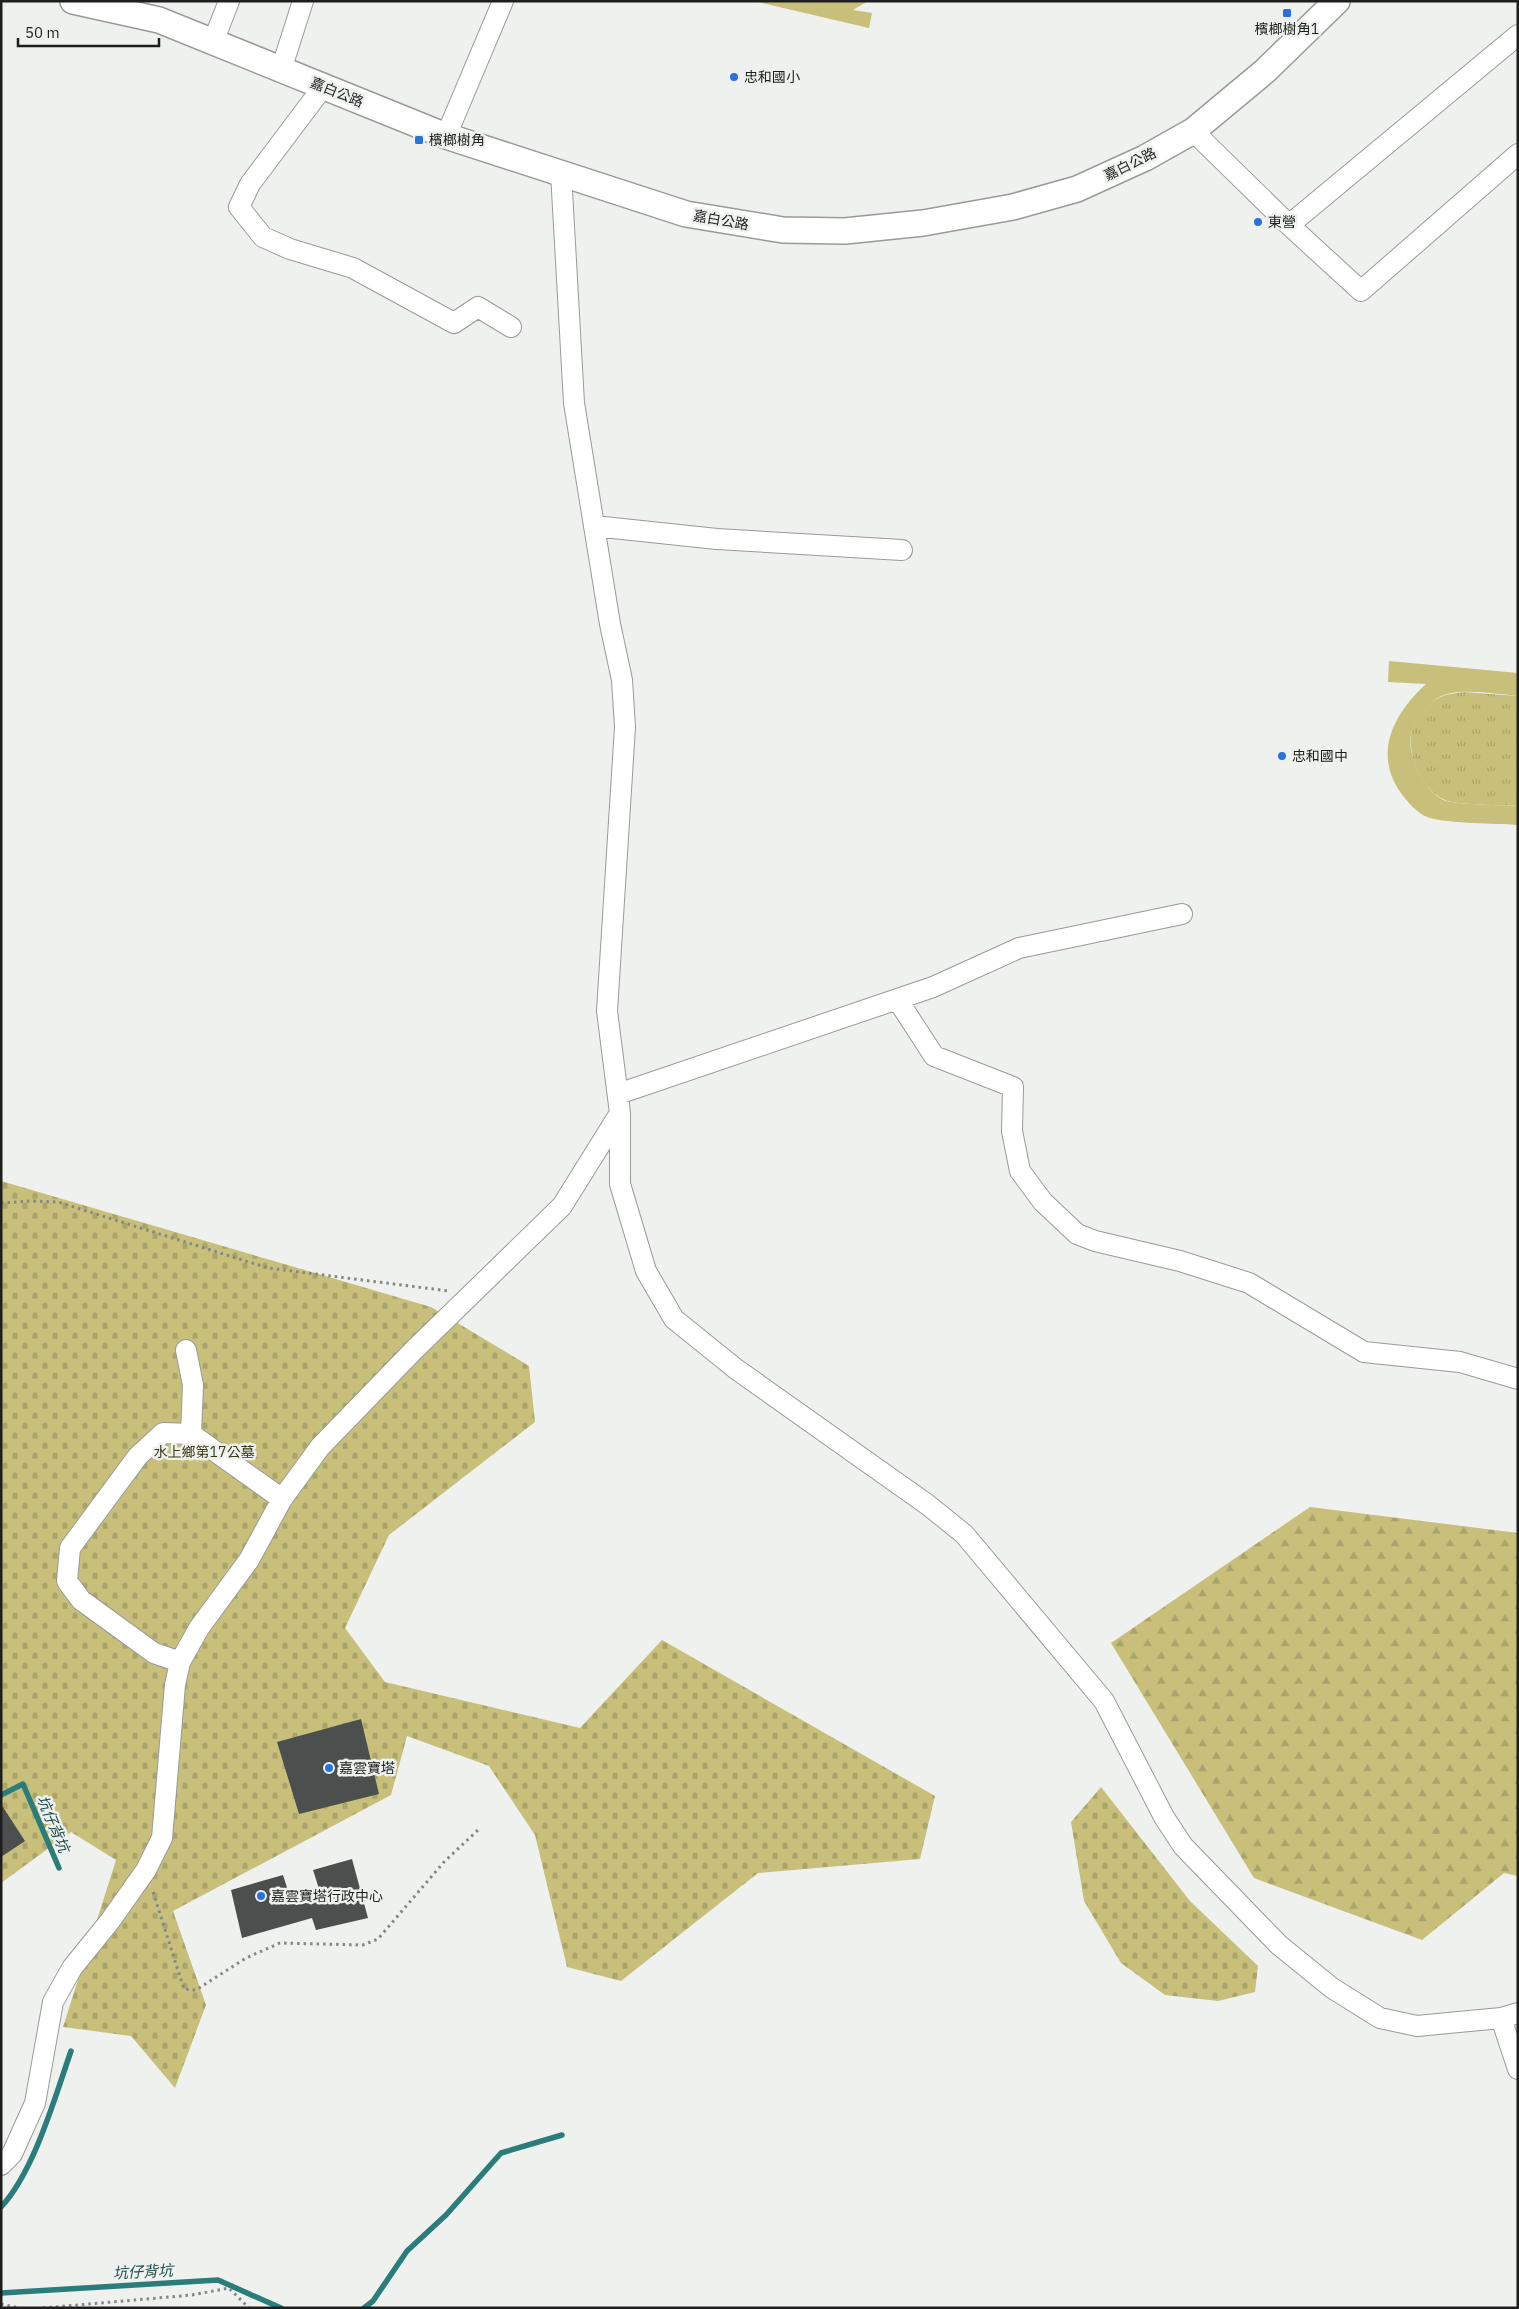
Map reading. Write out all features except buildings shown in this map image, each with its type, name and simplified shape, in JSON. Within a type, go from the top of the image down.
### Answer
[{"type":"main road","name":"嘉白公路","points":[[73,1],[158,20],[446,136],[686,214],[783,230],[844,231],[923,223],[1013,207],[1077,190],[1145,158],[1193,131],[1265,71],[1337,1]]},
{"type":"street","points":[[213,42],[229,1]]},
{"type":"street","points":[[280,70],[303,1]]},
{"type":"street","points":[[446,136],[502,1]]},
{"type":"street","points":[[1289,226],[1518,35]]},
{"type":"street","points":[[323,87],[246,192],[239,207],[257,230],[263,237],[290,249],[353,268],[454,323],[478,307],[511,327]]},
{"type":"street","points":[[1193,131],[1289,226],[1362,291],[1518,154]]},
{"type":"street","points":[[561,173],[574,403],[610,624],[622,680],[625,727],[607,1011],[619,1104],[620,1184],[646,1271],[674,1319],[736,1369],[928,1505],[964,1534],[1104,1701],[1164,1817],[1183,1846],[1279,1945],[1332,1988],[1380,2018],[1417,2026],[1509,2015],[1518,2069]]},
{"type":"street","points":[[594,526],[717,539],[902,550]]},
{"type":"street","points":[[1,2175],[6,2160],[35,2103],[53,2002],[72,1968],[110,1921],[146,1870],[162,1838],[175,1685],[180,1662],[199,1628],[249,1560],[282,1499],[320,1447],[414,1350],[562,1206],[619,1104],[933,987],[1019,948],[1182,914]]},
{"type":"street","points":[[897,999],[934,1056],[1013,1087],[1012,1130],[1020,1171],[1043,1202],[1077,1234],[1095,1241],[1180,1261],[1249,1283],[1364,1352],[1460,1362],[1518,1379]]},
{"type":"street","points":[[186,1350],[193,1385],[191,1434]]},
{"type":"street","points":[[180,1662],[154,1653],[81,1600],[67,1581],[70,1548],[138,1456],[163,1433],[191,1434],[282,1499]]},
{"type":"path","points":[[1,1203],[58,1202],[268,1268],[472,1294]]},
{"type":"path","points":[[146,1870],[184,1989],[196,1990],[246,1958],[280,1943],[363,1946],[378,1939],[444,1862],[478,1830]]},
{"type":"path","points":[[43,2308],[192,2295],[229,2288],[249,2308]]},
{"type":"path","points":[[1,2304],[19,2308]]},
{"type":"green space","points":[[754,1],[868,1],[853,10],[872,13],[869,28]]},
{"type":"green space","points":[[1389,661],[1518,673],[1518,696],[1456,692],[1439,697],[1419,719],[1411,734],[1410,742],[1414,762],[1424,782],[1438,797],[1446,801],[1461,803],[1518,806],[1518,825],[1461,822],[1430,818],[1416,810],[1404,797],[1394,782],[1389,766],[1390,736],[1404,709],[1426,684],[1388,682]]},
{"type":"green space","points":[[1464,692],[1518,696],[1518,806],[1450,802],[1437,796],[1424,782],[1419,773],[1412,754],[1412,730],[1426,709],[1438,698]]},
{"type":"green space","name":"水上鄉第17公墓","points":[[1,1181],[431,1307],[529,1366],[535,1422],[389,1535],[345,1628],[385,1682],[580,1728],[662,1640],[935,1796],[920,1859],[758,1873],[621,1981],[567,1967],[535,1835],[489,1766],[407,1736],[391,1795],[173,1911],[206,2005],[175,2088],[131,2036],[63,2027],[116,1860],[71,1832],[1,1883]]},
{"type":"green space","points":[[1310,1507],[1518,1533],[1518,1876],[1504,1873],[1422,1940],[1254,1878],[1111,1643]]},
{"type":"green space","points":[[1101,1787],[1190,1901],[1258,1966],[1255,1992],[1218,2001],[1165,1995],[1121,1963],[1084,1901],[1071,1822]]},
{"type":"waterway","name":"坑仔背坑","points":[[1,1795],[23,1784],[59,1868]]},
{"type":"waterway","name":"坑仔背坑","points":[[1,2207],[24,2174],[33,2154],[51,2111],[71,2051]]},
{"type":"waterway","name":"坑仔背坑","points":[[364,2308],[373,2301],[407,2251],[446,2215],[501,2153],[562,2135]]},
{"type":"waterway","name":"坑仔背坑","points":[[1,2293],[218,2280],[281,2308]]},
{"type":"place","name":"檳榔樹角1","points":[[1287,13]]},
{"type":"place","name":"忠和國小","points":[[734,77]]},
{"type":"place","name":"檳榔樹角","points":[[419,140]]},
{"type":"place","name":"東營","points":[[1258,222]]},
{"type":"place","name":"忠和國中","points":[[1282,756]]},
{"type":"place","name":"嘉雲寶塔","points":[[329,1768]]},
{"type":"place","name":"嘉雲寶塔行政中心","points":[[261,1896]]}]
